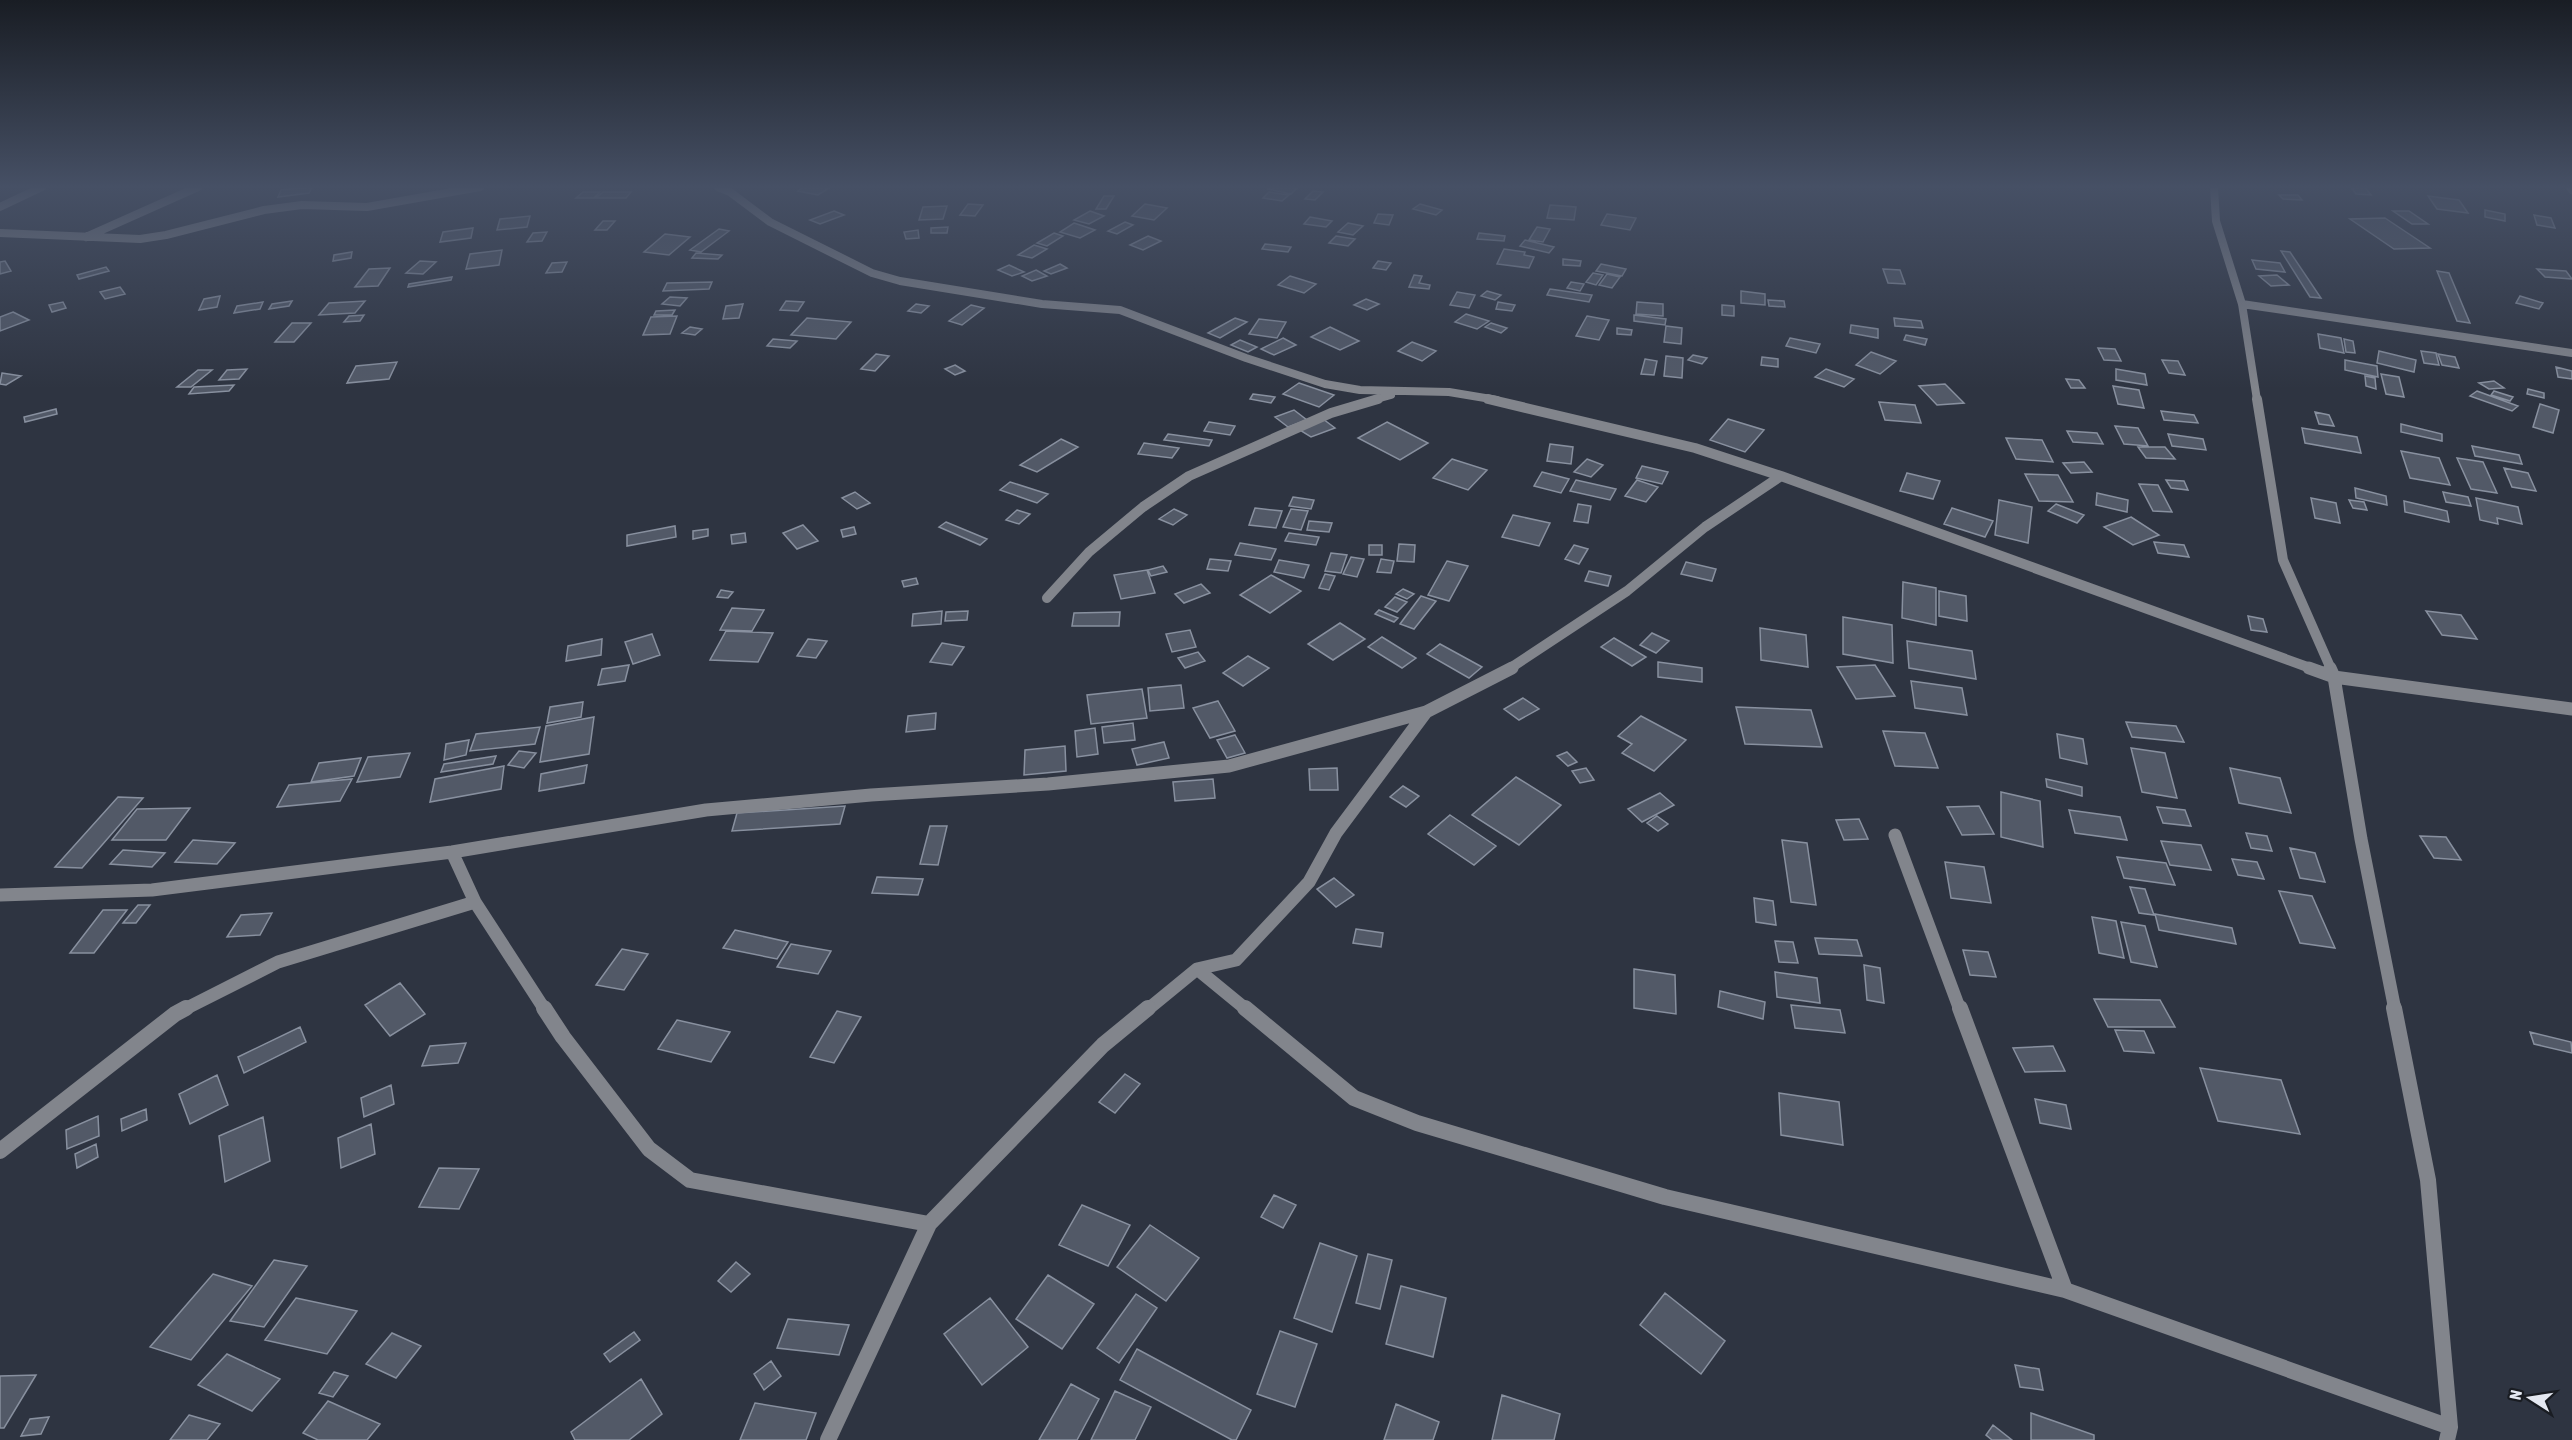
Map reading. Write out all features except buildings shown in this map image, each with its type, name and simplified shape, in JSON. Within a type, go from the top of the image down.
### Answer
[{"type":"street","points":[[834,254],[872,273],[900,281],[1042,304],[1119,310],[1298,377],[1360,390],[1449,392],[1517,404],[1695,448],[1780,476],[2334,677],[2572,709]]},
{"type":"street","points":[[1197,969],[1354,1098],[1417,1123],[1665,1197],[2065,1290],[2448,1433],[2428,1180],[2361,838],[2334,677],[2283,560],[2242,304],[2226,254]]},
{"type":"street","points":[[2242,304],[2572,353]]},
{"type":"street","points":[[1047,598],[1089,552],[1143,507],[1189,476],[1331,413],[1403,391]]},
{"type":"street","points":[[0,895],[152,890],[452,852],[706,810],[871,795],[1048,784],[1228,766],[1426,712],[1504,673],[1627,591],[1705,527],[1780,476]]},
{"type":"street","points":[[828,1440],[929,1224],[1103,1045],[1197,969],[1236,960],[1309,882],[1336,833],[1426,712]]},
{"type":"street","points":[[1895,835],[2065,1290]]},
{"type":"street","points":[[452,852],[475,902],[563,1037],[649,1149],[690,1180],[929,1224]]},
{"type":"street","points":[[0,1151],[175,1014],[278,962],[475,902]]}]
